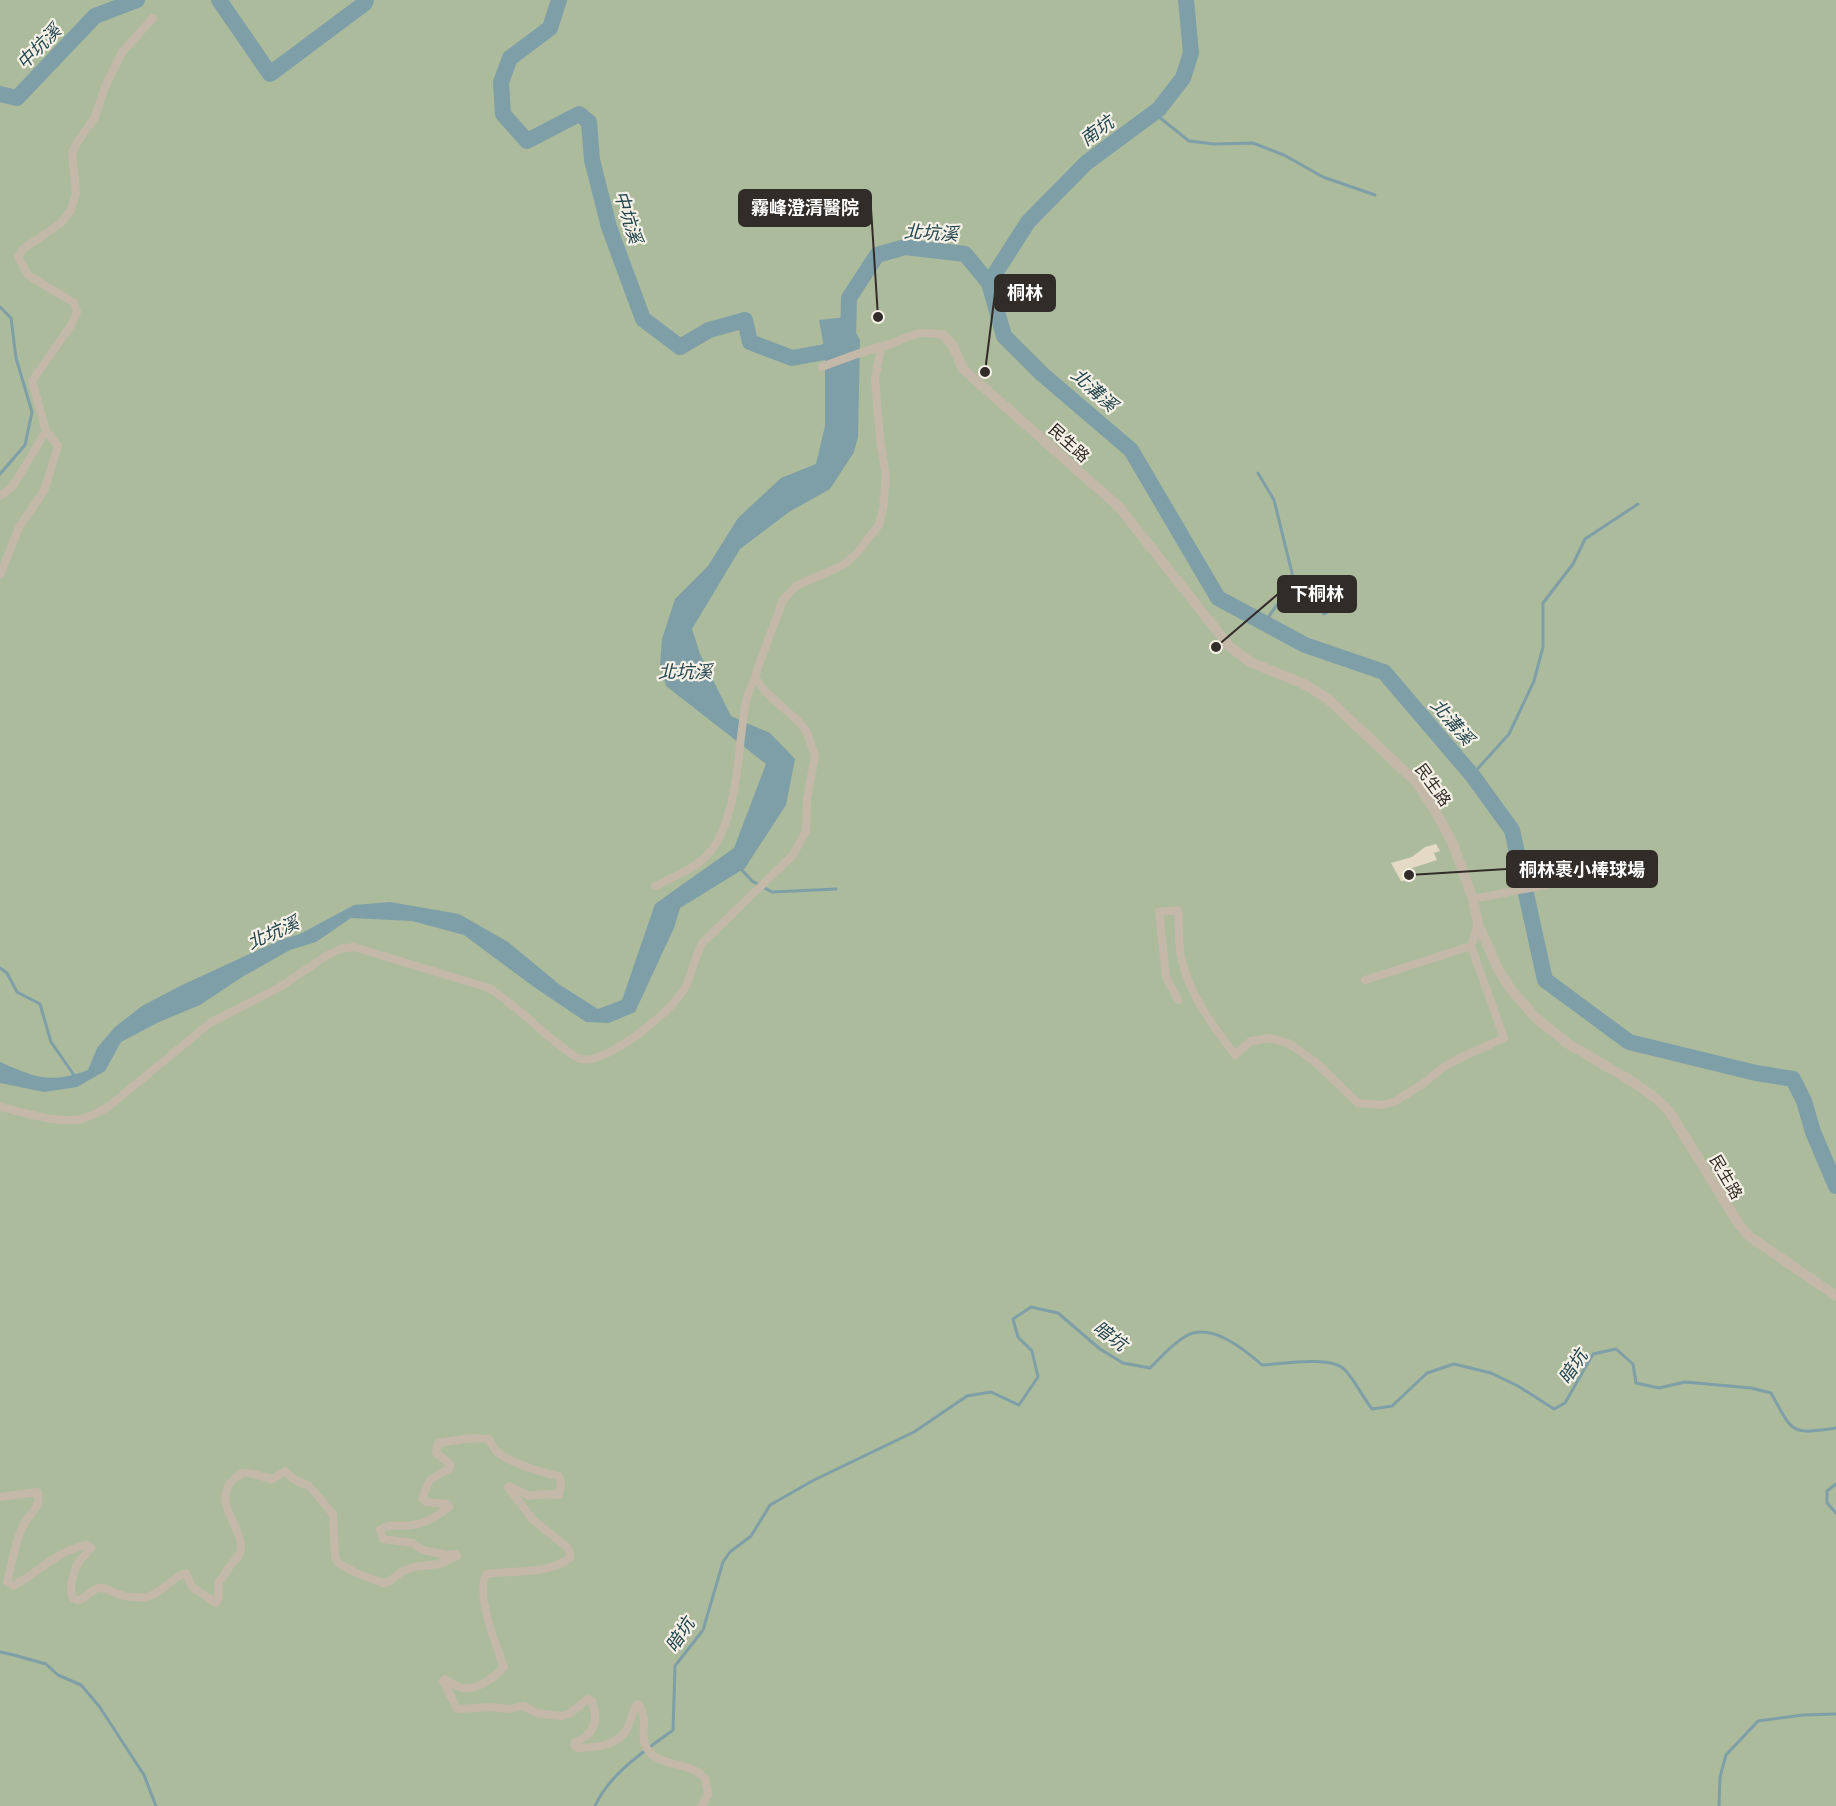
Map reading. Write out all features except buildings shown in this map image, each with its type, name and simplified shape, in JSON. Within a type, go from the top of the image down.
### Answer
[{"type":"street","points":[[0,575],[19,527],[44,491],[58,446],[46,431],[32,381],[71,325],[77,312],[74,303],[28,275],[18,257],[23,249],[61,223],[71,210],[76,192],[72,153],[95,117],[105,87],[122,52],[153,18]]},
{"type":"street","points":[[822,367],[881,347],[916,332],[943,334]]},
{"type":"street","name":"民生路","points":[[943,334],[954,345],[963,369],[1119,507],[1229,646],[1250,662],[1306,685],[1328,699],[1416,782],[1453,844],[1473,899],[1478,924],[1499,970],[1516,995],[1535,1017],[1567,1043],[1658,1099],[1669,1111],[1740,1226],[1749,1236],[1836,1296]]},
{"type":"street","points":[[655,886],[700,862],[715,846],[728,814],[739,758],[747,692],[755,679],[783,600],[796,586],[843,565],[856,554],[879,525],[886,477],[875,379],[881,347]]},
{"type":"street","points":[[0,496],[13,486],[46,431]]},
{"type":"street","points":[[0,1107],[48,1118],[80,1119],[94,1114],[108,1107],[210,1023],[280,987],[326,956],[340,949],[354,947],[489,988],[505,998],[535,1026],[579,1059],[592,1059],[615,1050],[672,1007],[686,986],[694,959],[702,943],[712,930],[793,855],[806,831],[807,799],[815,756],[807,732],[755,679]]},
{"type":"street","points":[[1473,899],[1562,882]]},
{"type":"street","points":[[1178,1000],[1166,977],[1159,912],[1178,910],[1182,961],[1195,994],[1216,1030],[1235,1055],[1251,1041],[1270,1038],[1288,1043],[1314,1061],[1358,1103],[1380,1105],[1394,1102],[1460,1058],[1504,1038],[1471,946],[1478,924]]},
{"type":"street","points":[[1365,980],[1471,946]]},
{"type":"street","points":[[0,1497],[38,1492],[39,1498],[38,1507],[23,1526],[7,1582],[13,1586],[56,1557],[88,1545],[91,1548],[77,1564],[70,1591],[76,1600],[80,1600],[100,1587],[110,1589],[120,1595],[148,1597],[161,1590],[174,1576],[186,1573],[192,1587],[216,1603],[219,1580],[225,1577],[228,1569],[240,1556],[241,1547],[240,1538],[227,1508],[225,1495],[229,1484],[236,1476],[246,1472],[272,1479],[285,1471],[295,1480],[309,1486],[333,1514],[335,1541],[333,1552],[338,1563],[356,1573],[383,1583],[389,1582],[401,1572],[413,1567],[439,1564],[457,1556],[456,1554],[448,1555],[422,1550],[413,1543],[384,1539],[380,1530],[389,1525],[415,1525],[431,1520],[449,1507],[448,1504],[426,1502],[422,1498],[430,1480],[450,1468],[450,1464],[436,1453],[435,1447],[438,1443],[489,1438],[497,1452],[526,1466],[559,1476],[561,1483],[559,1495],[529,1496],[508,1487],[533,1520],[567,1547],[570,1558],[564,1563],[545,1569],[487,1574],[483,1578],[483,1598],[495,1644],[504,1667],[491,1680],[469,1688],[461,1688],[445,1679],[443,1681],[457,1709],[491,1707],[508,1709],[524,1706],[536,1713],[560,1716],[569,1714],[588,1699],[595,1713],[593,1728],[586,1738],[575,1742],[574,1745],[577,1748],[591,1748],[607,1745],[622,1736],[628,1728],[637,1704],[643,1717],[645,1745],[651,1753],[675,1765],[690,1768],[705,1778],[708,1795],[701,1806]]},
{"type":"green space","points":[[0,0],[1836,0],[1836,1806],[0,1806]]},
{"type":"shaded area","points":[[1436,844],[1440,851],[1434,853],[1437,860],[1409,869],[1411,880],[1401,881],[1391,863],[1412,857],[1425,847]]},
{"type":"water","name":"北坑溪","points":[[847,317],[860,340],[858,437],[854,452],[830,489],[789,512],[740,549],[692,629],[700,654],[731,716],[770,733],[795,759],[786,805],[745,868],[680,908],[674,928],[635,1012],[609,1023],[586,1022],[464,935],[412,921],[351,918],[316,942],[290,950],[242,977],[200,1005],[159,1022],[121,1042],[105,1071],[77,1087],[44,1092],[0,1083],[0,1062],[24,1072],[53,1078],[88,1070],[97,1048],[115,1027],[142,1006],[280,940],[300,934],[354,905],[390,902],[459,914],[508,942],[560,985],[598,1009],[622,1000],[655,904],[734,848],[766,764],[666,686],[660,665],[662,639],[675,599],[708,566],[738,518],[781,478],[816,464],[825,426],[825,352],[819,320]]},
{"type":"waterway","name":"中坑溪","points":[[0,94],[17,98],[95,16],[137,0]]},
{"type":"waterway","name":"中坑溪","points":[[219,0],[270,74],[366,0]]},
{"type":"waterway","name":"中坑溪","points":[[559,0],[550,28],[510,58],[501,82],[503,114],[527,141],[579,114],[589,122],[592,160],[609,227],[643,319],[680,347],[709,330],[745,320],[750,342],[792,358],[825,352],[842,341]]},
{"type":"waterway","name":"南坑","points":[[989,283],[1028,222],[1086,163],[1159,109],[1183,78],[1191,53],[1186,0]]},
{"type":"waterway","points":[[1154,113],[1189,141],[1214,144],[1253,143],[1284,155],[1323,177],[1375,195]]},
{"type":"waterway","name":"北溝溪","points":[[848,337],[849,298],[877,255],[905,247],[965,254],[989,283],[1004,336],[1042,374],[1131,450],[1218,598],[1305,645],[1384,672],[1472,775],[1512,830],[1545,980],[1629,1042],[1756,1073],[1793,1079],[1804,1101],[1813,1132],[1836,1186]]},
{"type":"waterway","points":[[0,307],[11,318],[16,358],[32,412],[25,445],[0,474]]},
{"type":"waterway","points":[[1258,473],[1274,500],[1294,581],[1264,623]]},
{"type":"waterway","points":[[1472,775],[1509,734],[1534,681],[1543,647],[1543,603],[1573,564],[1585,539],[1638,504]]},
{"type":"waterway","points":[[1295,581],[1324,614],[1340,606]]},
{"type":"waterway","points":[[741,869],[752,881],[772,892],[836,889]]},
{"type":"waterway","points":[[0,968],[7,973],[17,992],[40,1004],[51,1042],[76,1078]]},
{"type":"waterway","name":"暗坑","points":[[595,1806],[619,1773],[673,1730],[675,1666],[703,1630],[723,1562],[730,1552],[751,1536],[770,1505],[814,1480],[914,1432],[967,1396],[991,1392],[1019,1405],[1038,1377],[1032,1351],[1018,1337],[1013,1319],[1031,1307],[1058,1313],[1100,1349],[1123,1363],[1150,1368],[1181,1339],[1206,1332],[1227,1339],[1262,1365],[1293,1362],[1338,1365],[1349,1375],[1372,1409],[1392,1406],[1427,1373],[1454,1364],[1491,1373],[1518,1386],[1554,1409],[1565,1403],[1593,1354],[1616,1349],[1633,1364],[1636,1383],[1659,1388],[1685,1382],[1751,1388],[1771,1393],[1794,1428],[1809,1431],[1836,1428]]},
{"type":"waterway","name":"暗坑","points":[[1836,1484],[1827,1491],[1827,1503],[1836,1513]]},
{"type":"waterway","points":[[0,1652],[46,1664],[58,1675],[81,1685],[99,1706],[144,1775],[156,1806]]},
{"type":"waterway","points":[[1719,1806],[1720,1777],[1726,1755],[1758,1721],[1803,1715],[1836,1714]]},
{"type":"place","name":"霧峰澄清醫院","points":[[878,317]]},
{"type":"place","name":"桐林","points":[[985,372]]},
{"type":"place","name":"下桐林","points":[[1216,647]]},
{"type":"place","name":"桐林裹小棒球場","points":[[1409,875]]}]
